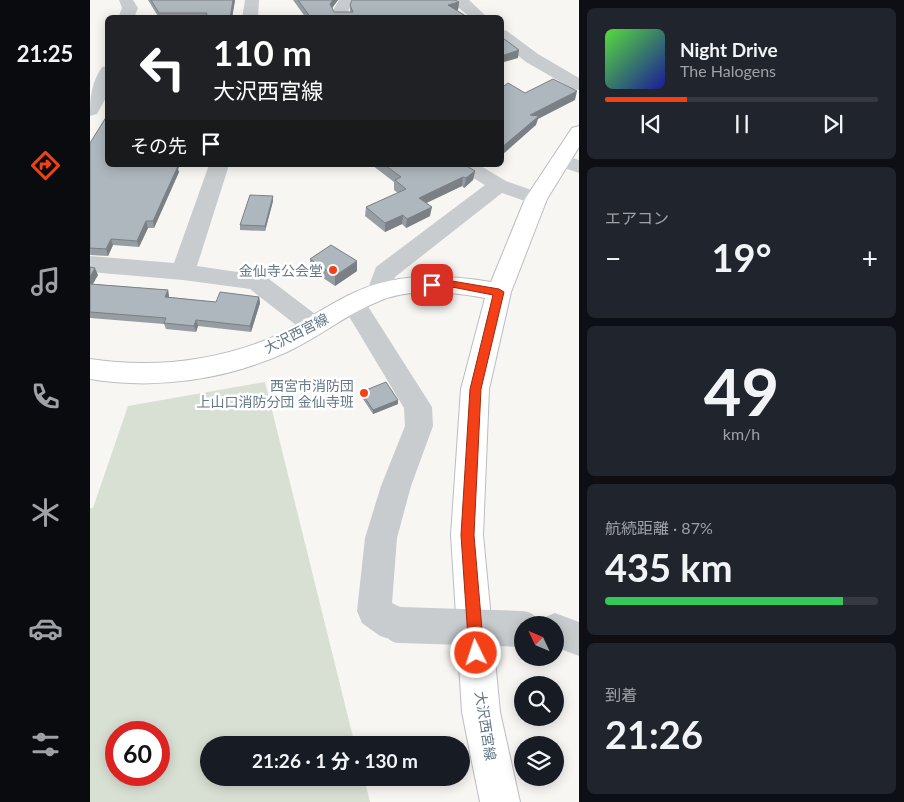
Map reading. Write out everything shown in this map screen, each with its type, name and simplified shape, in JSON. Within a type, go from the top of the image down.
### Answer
[{"type":"main road","name":"大沢西宮線","points":[[500,802],[481,712],[467,535],[476,389],[499,292],[536,199],[570,164],[579,132]]},
{"type":"main road","name":"大沢西宮線","points":[[90,369],[114,374],[171,374],[229,361],[269,349],[353,303],[379,291],[405,286],[452,284],[499,292]]},
{"type":"street","points":[[126,0],[130,8],[127,15]]},
{"type":"street","points":[[250,15],[252,0]]},
{"type":"street","points":[[342,15],[340,12],[346,0]]},
{"type":"street","points":[[456,0],[463,3],[477,15]]},
{"type":"street","points":[[504,36],[532,58],[579,85]]},
{"type":"street","points":[[90,110],[104,93]]},
{"type":"street","points":[[183,272],[218,167]]},
{"type":"street","points":[[468,167],[499,185],[536,199]]},
{"type":"street","points":[[379,291],[384,273],[499,185]]},
{"type":"street","points":[[90,264],[183,272],[257,282],[314,326]]},
{"type":"street","points":[[353,303],[418,407],[419,426],[396,486],[381,538],[374,610],[392,624],[514,629]]},
{"type":"shaded area","points":[[265,382],[353,736],[200,736],[200,786],[366,786],[370,802],[90,802],[90,508],[93,508],[128,406]]},
{"type":"building","points":[[151,0],[233,0],[230,15],[159,13]]},
{"type":"building","points":[[298,0],[333,0],[330,4],[334,12],[353,12],[350,5],[352,0],[455,0],[459,2],[448,5],[464,15],[309,15]]},
{"type":"building","points":[[504,39],[507,41],[519,50],[504,55]]},
{"type":"building","points":[[553,79],[577,91],[530,115],[539,116],[504,145],[504,86],[508,83],[525,93]]},
{"type":"building","points":[[105,119],[105,167],[178,167],[153,221],[146,221],[137,241],[111,239],[106,249],[90,248],[90,143]]},
{"type":"building","points":[[388,167],[468,167],[475,171],[466,178],[463,177],[419,198],[432,207],[407,219],[403,215],[385,223],[366,207],[406,189],[395,180],[401,177]]},
{"type":"building","points":[[250,195],[273,196],[265,226],[240,225]]},
{"type":"building","points":[[331,245],[357,261],[335,276],[310,259]]},
{"type":"building","points":[[90,267],[95,268],[90,277]]},
{"type":"building","points":[[90,284],[168,290],[165,297],[216,302],[220,292],[259,297],[250,326],[196,320],[194,326],[164,323],[166,318],[90,312]]},
{"type":"building","points":[[386,382],[398,400],[373,410],[361,392]]},
{"type":"place","name":"金仙寺公会堂","points":[[333,270]]},
{"type":"place","name":"西宮市消防団 上山口消防分団 金仙寺班","points":[[364,393]]},
{"type":"route","points":[[432,285],[452,284],[499,292],[476,389],[467,535],[476,653]]}]
